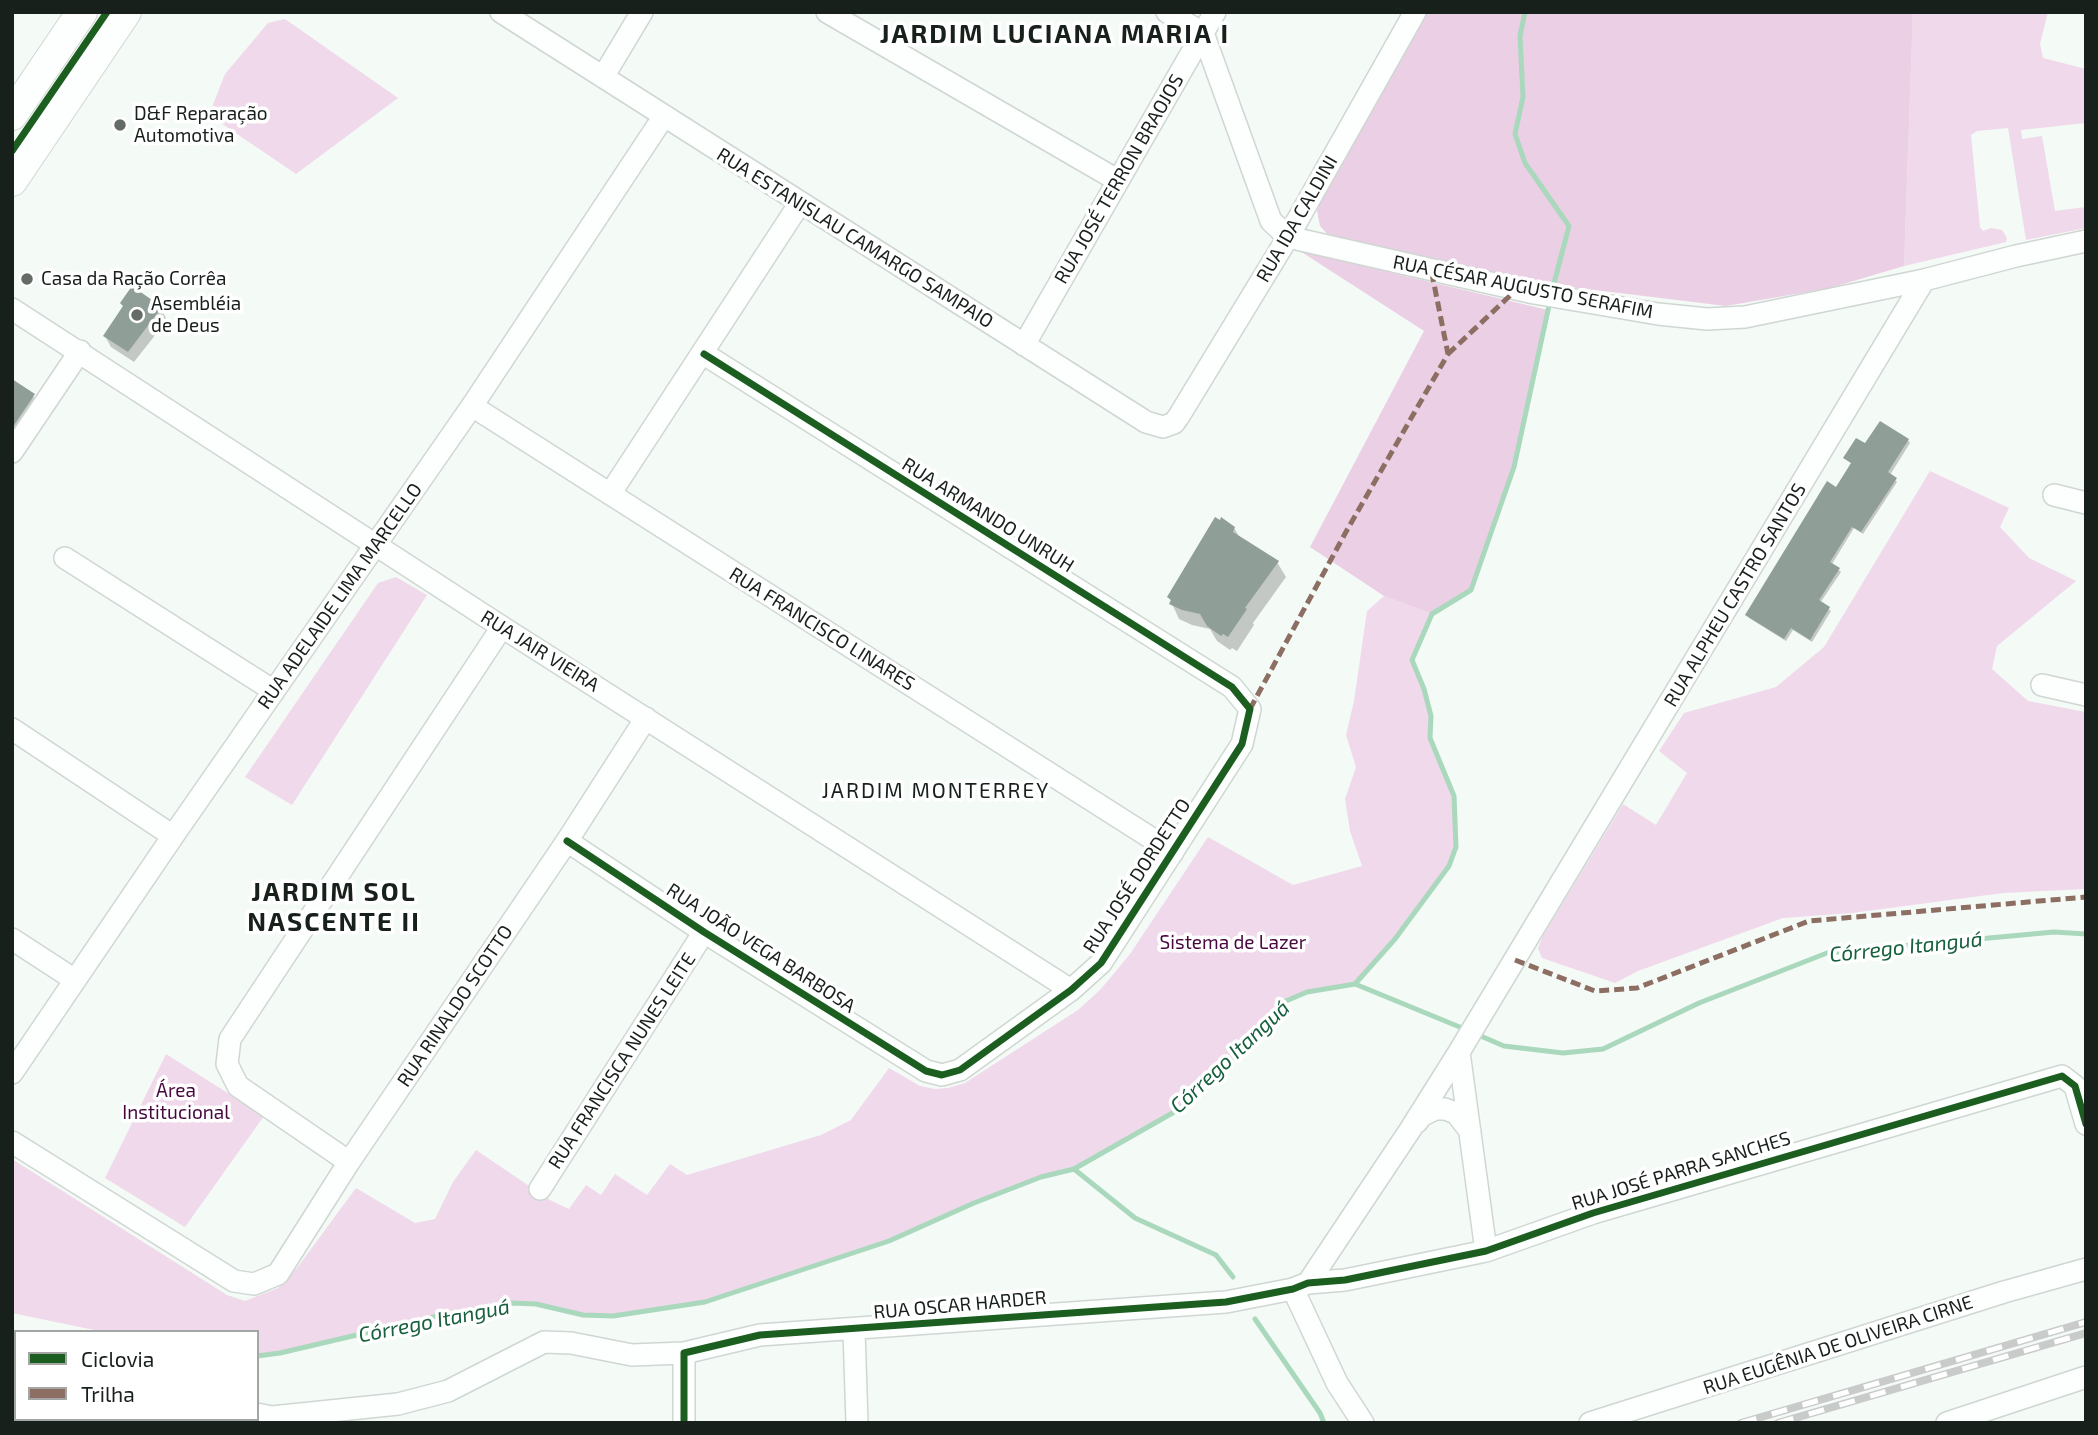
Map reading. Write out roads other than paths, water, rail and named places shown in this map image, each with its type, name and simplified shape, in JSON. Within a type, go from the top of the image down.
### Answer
[{"type":"street","points":[[12,115],[82,12]]},
{"type":"street","points":[[12,181],[126,12]]},
{"type":"street","name":"RUA ESTANISLAU CAMARGO SAMPAIO","points":[[500,12],[1146,422],[1163,427],[1174,422]]},
{"type":"street","points":[[603,77],[642,12]]},
{"type":"street","points":[[827,12],[1117,180]]},
{"type":"street","points":[[1167,12],[1203,33],[1271,221],[1288,237]]},
{"type":"street","name":"RUA JOSÉ TERRON BRAOJOS","points":[[1024,345],[1215,12]]},
{"type":"street","name":"RUA IDA CALDINI","points":[[1174,422],[1288,237],[1415,12]]},
{"type":"street","name":"RUA ADELAIDE LIMA MARCELLO","points":[[12,1073],[173,836],[472,407],[664,116]]},
{"type":"street","points":[[610,494],[704,354],[800,203]]},
{"type":"street","name":"RUA CÉSAR AUGUSTO SERAFIM","points":[[1288,237],[1534,293],[1658,314],[1707,319],[1745,317],[1924,280]]},
{"type":"street","points":[[1924,280],[2086,241]]},
{"type":"street","name":"RUA ALPHEU CASTRO SANTOS","points":[[1301,1286],[1410,1130],[1461,1049],[1924,280]]},
{"type":"street","name":"RUA JAIR VIEIRA","points":[[12,309],[502,627],[1070,990]]},
{"type":"street","points":[[12,452],[80,351]]},
{"type":"street","name":"RUA ARMANDO UNRUH","points":[[704,354],[1232,687],[1250,709]]},
{"type":"street","name":"RUA FRANCISCO LINARES","points":[[472,407],[1173,852]]},
{"type":"street","points":[[2054,495],[2086,503]]},
{"type":"street","points":[[65,558],[274,691]]},
{"type":"street","points":[[349,1162],[238,1086],[227,1064],[230,1039],[502,627]]},
{"type":"street","points":[[2042,685],[2086,695]]},
{"type":"street","name":"RUA JOSÉ DORDETTO","points":[[942,1075],[960,1070],[1070,990],[1101,963],[1242,744],[1250,709]]},
{"type":"street","name":"RUA RINALDO SCOTTO","points":[[12,1143],[234,1281],[254,1284],[278,1273],[349,1162],[567,841],[646,718]]},
{"type":"street","points":[[12,729],[173,836]]},
{"type":"street","name":"RUA JOÃO VEGA BARBOSA","points":[[567,841],[704,932],[926,1071],[942,1075]]},
{"type":"street","name":"RUA FRANCISCA NUNES LEITE","points":[[540,1189],[704,932]]},
{"type":"street","points":[[12,939],[75,980]]},
{"type":"street","points":[[1461,1049],[1486,1251]]},
{"type":"street","name":"RUA JOSÉ PARRA SANCHES","points":[[1301,1286],[1345,1280],[1486,1251],[1593,1213],[2062,1076],[2075,1086],[2086,1124]]},
{"type":"street","name":"RUA ALPHEU CASTRO SANTOS","points":[[1410,1130],[1421,1116],[1436,1109],[1445,1109],[1456,1113],[1470,1131]]},
{"type":"street","name":"RUA EUGÊNIA DE OLIVEIRA CIRNE","points":[[1590,1423],[2004,1292],[2086,1269]]},
{"type":"street","points":[[1301,1286],[1337,1383],[1363,1423]]},
{"type":"street","name":"RUA OSCAR HARDER","points":[[267,1418],[398,1404],[449,1391],[544,1342],[571,1343],[632,1355],[684,1353],[760,1335],[1226,1301],[1301,1286]]},
{"type":"street","points":[[854,1330],[857,1423]]},
{"type":"street","points":[[684,1353],[684,1423]]},
{"type":"street","points":[[1947,1423],[2086,1377]]},
{"type":"waterway","points":[[1525,12],[1520,36],[1523,97],[1515,134],[1525,163],[1569,226],[1552,291]]},
{"type":"waterway","points":[[1355,984],[1395,939],[1449,866],[1456,847],[1454,796],[1430,738],[1431,716],[1412,660],[1432,614],[1471,590],[1514,467],[1550,301]]},
{"type":"waterway","name":"Córrego Itanguá","points":[[1476,1034],[1504,1046],[1563,1053],[1603,1049],[1699,1003],[1827,953],[2054,932],[2086,934]]},
{"type":"waterway","name":"Córrego Itanguá","points":[[259,1356],[438,1316],[511,1303],[536,1304],[583,1315],[613,1316],[705,1302],[889,1241],[974,1203],[1041,1177],[1074,1169],[1183,1107],[1286,1001],[1307,992],[1355,984],[1467,1030]]},
{"type":"waterway","points":[[1074,1169],[1135,1218],[1216,1255],[1233,1277]]},
{"type":"waterway","points":[[1255,1319],[1320,1413],[1324,1423]]},
{"type":"railway","points":[[1741,1423],[2086,1322]]},
{"type":"railway","points":[[1778,1423],[2086,1333]]},
{"type":"place","name":"D&F Reparação Automotiva","points":[[120,125]]},
{"type":"place","name":"Casa da Ração Corrêa","points":[[27,279]]},
{"type":"place","name":"Asembléia de Deus","points":[[137,315]]},
{"type":"district","name":"JARDIM LUCIANA MARIA I","points":[[1055,34]]},
{"type":"district","name":"JARDIM MONTERREY","points":[[936,791]]},
{"type":"district","name":"JARDIM SOL NASCENTE II","points":[[334,907]]},
{"type":"park label","name":"Sistema de Lazer","points":[[1233,943]]},
{"type":"park label","name":"Área Institucional","points":[[176,1102]]}]
